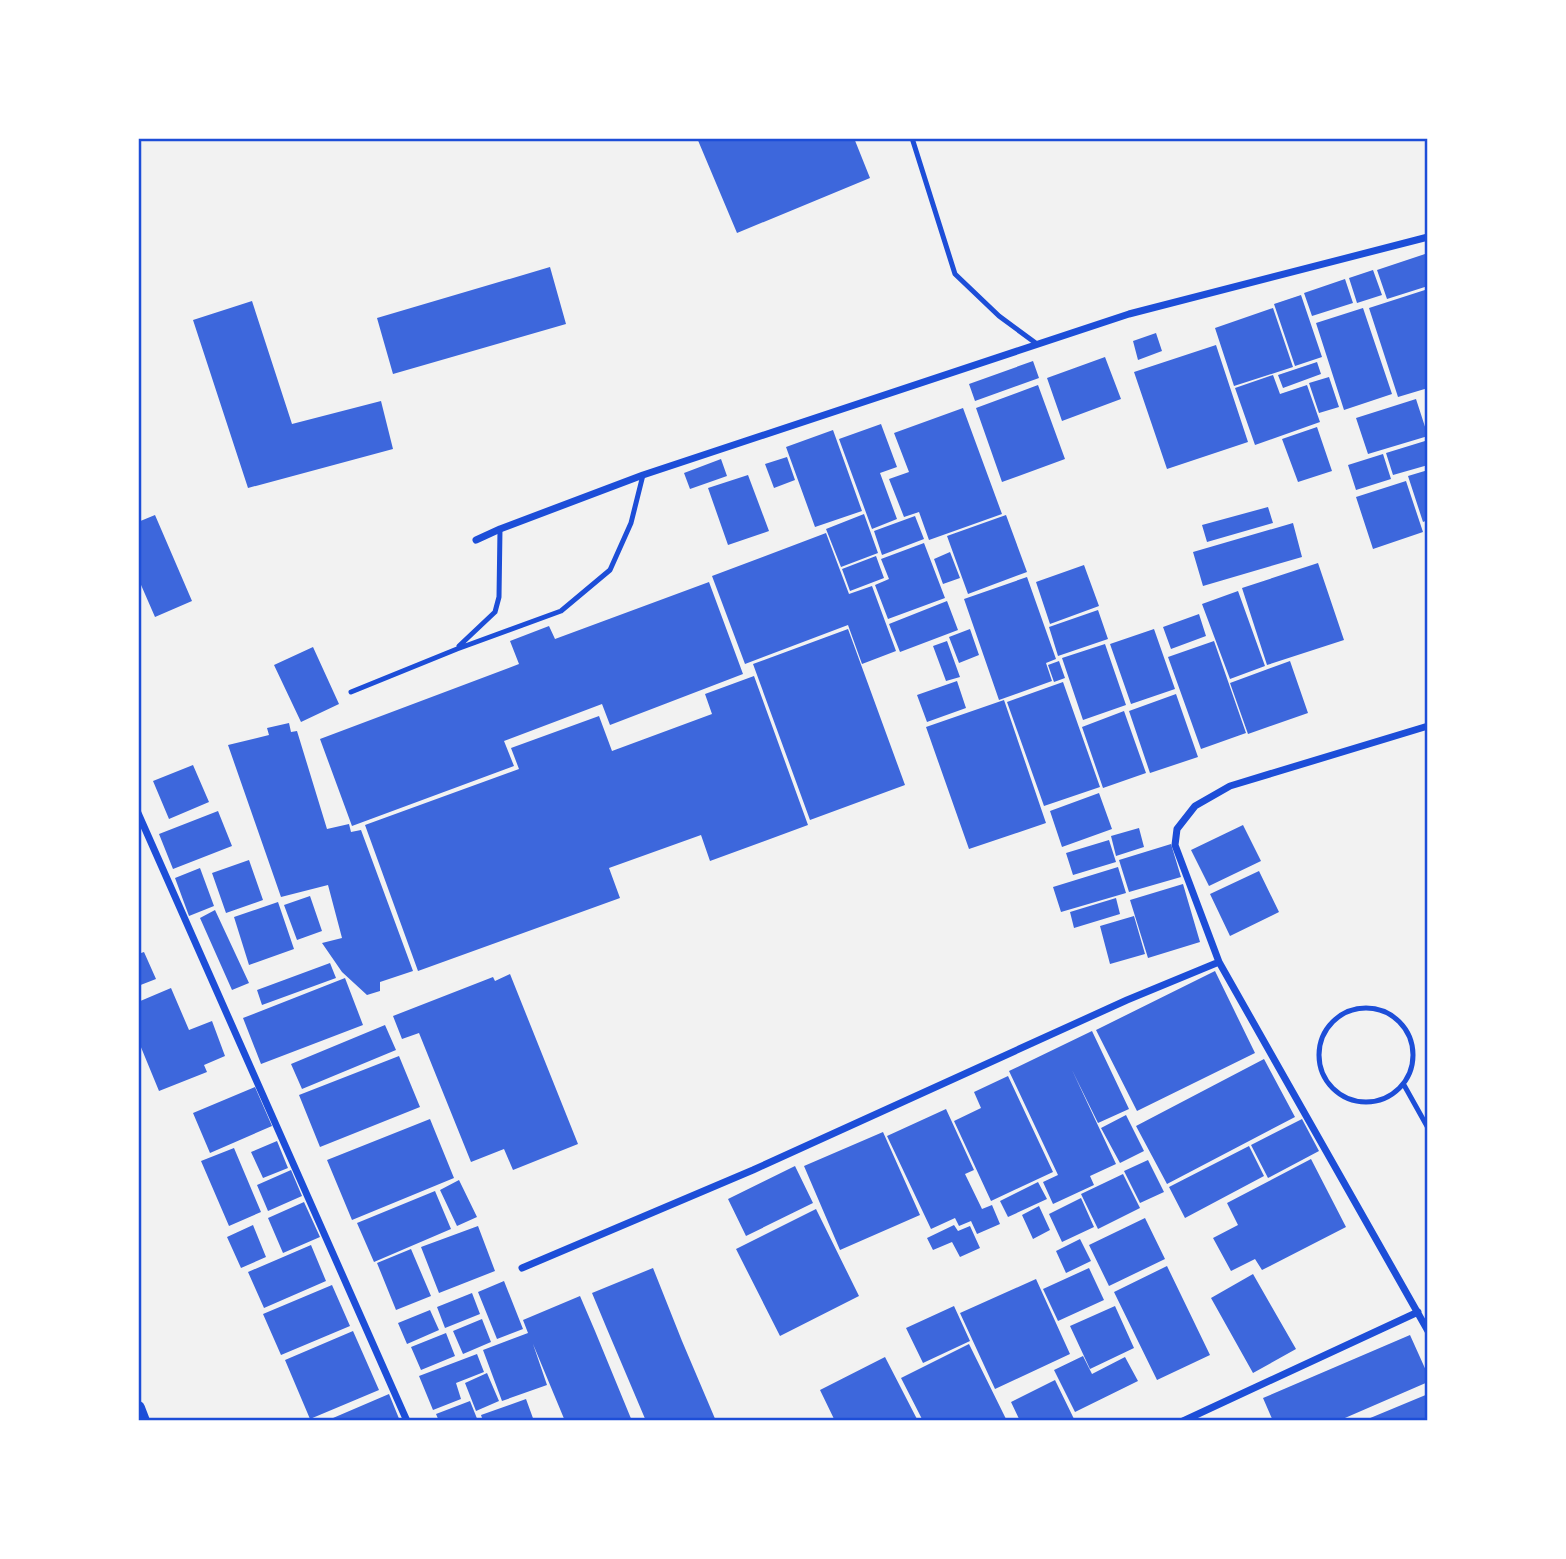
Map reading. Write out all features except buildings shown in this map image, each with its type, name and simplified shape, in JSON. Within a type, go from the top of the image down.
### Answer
[{"type":"main road","points":[[138,1408],[144,1421]]},
{"type":"street","points":[[476,540],[643,475],[1129,314],[1428,237]]},
{"type":"street","points":[[1428,726],[1230,786],[1195,807],[1177,829],[1175,845],[1219,962],[1428,1331]]},
{"type":"street","points":[[138,813],[407,1421]]},
{"type":"street","points":[[522,1268],[753,1170],[1127,1000],[1219,962]]},
{"type":"street","points":[[1183,1421],[1418,1312]]},
{"type":"lane","points":[[912,138],[955,274],[999,316],[1037,344]]},
{"type":"lane","points":[[351,692],[561,611],[610,570],[631,523],[643,475]]},
{"type":"lane","points":[[457,649],[495,612],[499,597],[500,529]]},
{"type":"lane","points":[[1362,1007],[1381,1009],[1397,1017],[1408,1032],[1414,1050],[1413,1068],[1404,1085],[1389,1097],[1371,1102],[1352,1100],[1336,1092],[1324,1077],[1318,1059],[1320,1041],[1329,1024],[1344,1012],[1362,1007]]},
{"type":"lane","points":[[1404,1085],[1428,1128]]}]
